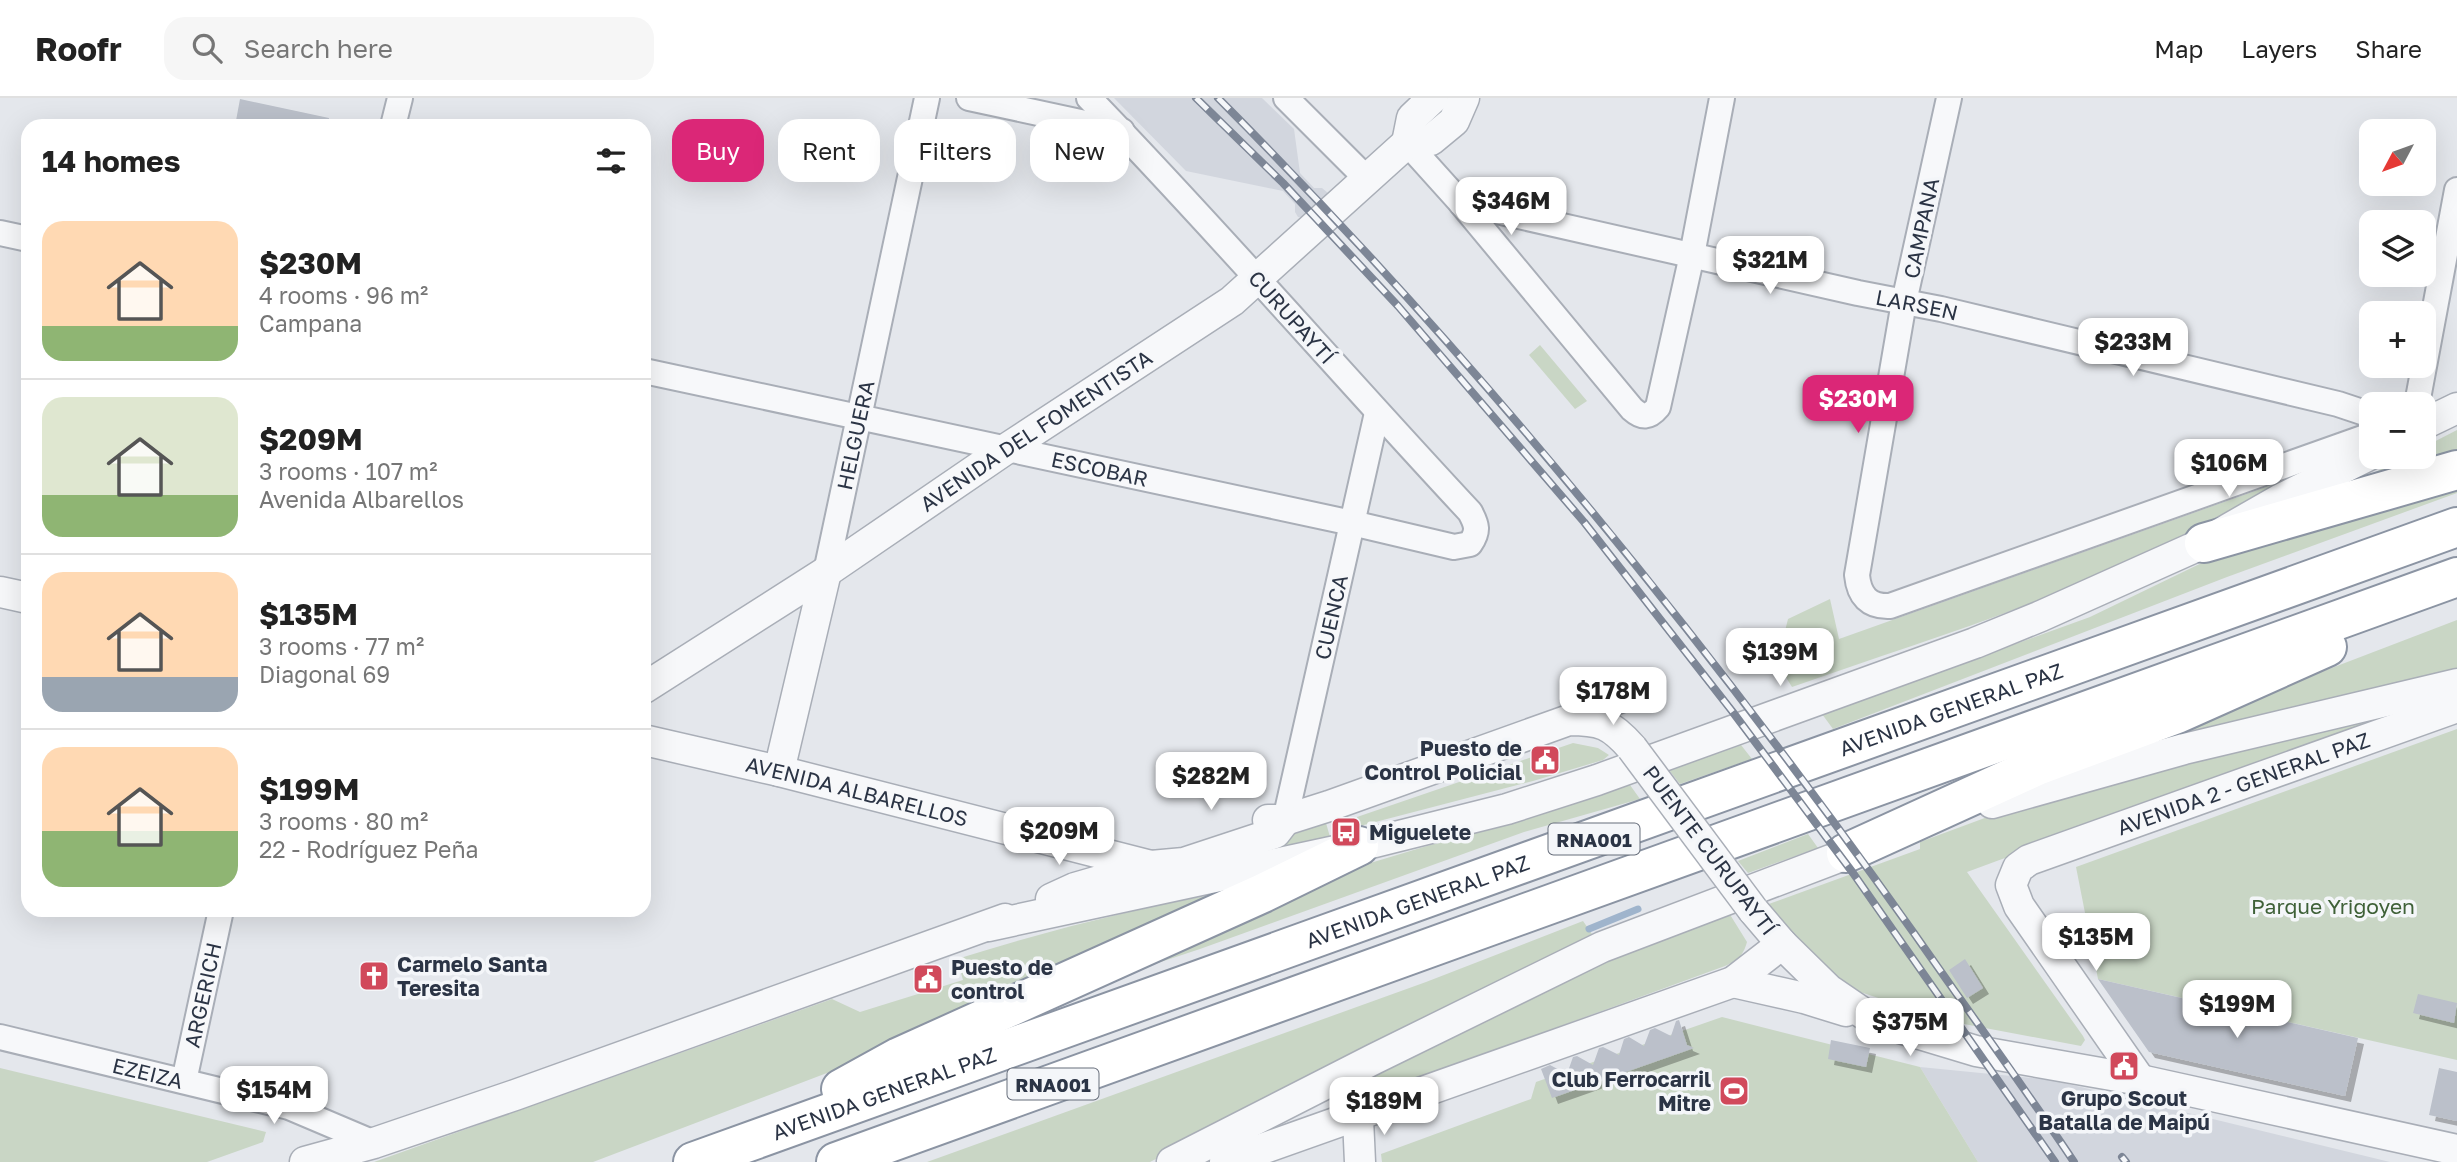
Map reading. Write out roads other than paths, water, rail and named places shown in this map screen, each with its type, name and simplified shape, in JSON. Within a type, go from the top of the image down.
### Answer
[{"type":"highway","points":[[2204,543],[2457,470]]},
{"type":"highway","name":"AVENIDA GENERAL PAZ","points":[[693,1162],[2457,527]]},
{"type":"highway","name":"RNA001","points":[[836,1162],[2457,577]]},
{"type":"highway","points":[[1846,853],[2037,766],[2177,715],[2242,687],[2457,584]]},
{"type":"highway","points":[[731,1148],[900,1057],[1263,893],[1359,846]]},
{"type":"street","points":[[395,119],[400,98]]},
{"type":"street","name":"HELGUERA","points":[[779,771],[826,572],[927,98]]},
{"type":"street","points":[[969,98],[1066,119]]},
{"type":"street","name":"CURUPAYTÍ","points":[[1089,98],[1110,119]]},
{"type":"street","points":[[1286,98],[1367,179]]},
{"type":"street","name":"AVENIDA DEL FOMENTISTA","points":[[1407,143],[1412,118],[1433,98]]},
{"type":"street","name":"AVENIDA DEL FOMENTISTA","points":[[651,684],[826,572],[1006,449],[1232,301],[1407,143],[1431,140],[1454,121],[1464,98]]},
{"type":"street","points":[[1407,143],[1461,203],[1632,409],[1639,415],[1646,416],[1653,414],[1658,407],[1692,255],[1722,98]]},
{"type":"street","name":"CAMPANA","points":[[1949,98],[1905,303],[1857,575],[1862,596],[1870,603],[1890,606],[2359,439]]},
{"type":"street","name":"CURUPAYTÍ","points":[[1129,139],[1470,512],[1477,526],[1476,535],[1470,544]]},
{"type":"street","points":[[2419,392],[2457,190]]},
{"type":"street","name":"LARSEN","points":[[1461,203],[1941,309],[2359,411]]},
{"type":"street","points":[[0,233],[21,238]]},
{"type":"street","name":"ESCOBAR","points":[[651,373],[1454,547],[1470,544]]},
{"type":"street","points":[[2436,418],[2457,408]]},
{"type":"street","name":"CUENCA","points":[[1285,820],[1377,413]]},
{"type":"street","points":[[988,926],[1359,846],[1507,809],[1685,750],[1986,639],[2204,543],[2279,500],[2359,460]]},
{"type":"street","points":[[0,592],[21,596]]},
{"type":"street","points":[[1172,1162],[1602,947],[1846,853],[2018,794],[2077,777],[2457,684]]},
{"type":"street","points":[[305,1162],[374,1143],[524,1092],[988,926],[1075,888],[1151,866],[1180,850],[1270,819],[1285,820],[1642,692]]},
{"type":"street","name":"AVENIDA 2 - GENERAL PAZ","points":[[2140,1080],[2013,894],[2011,885],[2018,868],[2029,860],[2457,707]]},
{"type":"street","name":"PUENTE CURUPAYTÍ","points":[[1569,720],[1605,723],[1617,732],[1782,944],[1829,990],[1873,1020]]},
{"type":"street","name":"AVENIDA ALBARELLOS","points":[[651,742],[779,771],[1151,866]]},
{"type":"street","name":"ARGERICH","points":[[184,1081],[219,917]]},
{"type":"street","points":[[1225,1162],[1733,982],[1782,944]]},
{"type":"street","points":[[1733,982],[1804,998],[1976,1051],[2140,1080],[2457,1150]]},
{"type":"street","name":"EZEIZA","points":[[0,1037],[289,1107],[374,1143]]},
{"type":"street","points":[[1360,1162],[1357,1115],[1359,1085],[1374,1059]]},
{"type":"street","points":[[1305,1135],[1327,1140],[1336,1147],[1344,1162]]},
{"type":"waterway","points":[[1589,929],[1638,909]]},
{"type":"railway","points":[[1196,98],[1283,183],[1398,306],[1584,522],[1732,711],[1853,873],[2055,1162]]},
{"type":"railway","points":[[1218,98],[1418,309],[1607,529],[1786,757],[1872,874],[2074,1162]]},
{"type":"railway","points":[[2122,1157],[2126,1162]]},
{"type":"place","name":"Puesto de Control Policial","points":[[1545,760]]},
{"type":"place","name":"Miguelete","points":[[1346,832]]},
{"type":"place","name":"Carmelo Santa Teresita","points":[[374,976]]},
{"type":"place","name":"Puesto de control","points":[[928,979]]},
{"type":"place","name":"Grupo Scout Batalla de Maipú","points":[[2124,1066]]},
{"type":"place","name":"Club Ferrocarril Mitre","points":[[1734,1091]]},
{"type":"park label","name":"Parque Yrigoyen","points":[[2333,906]]}]
